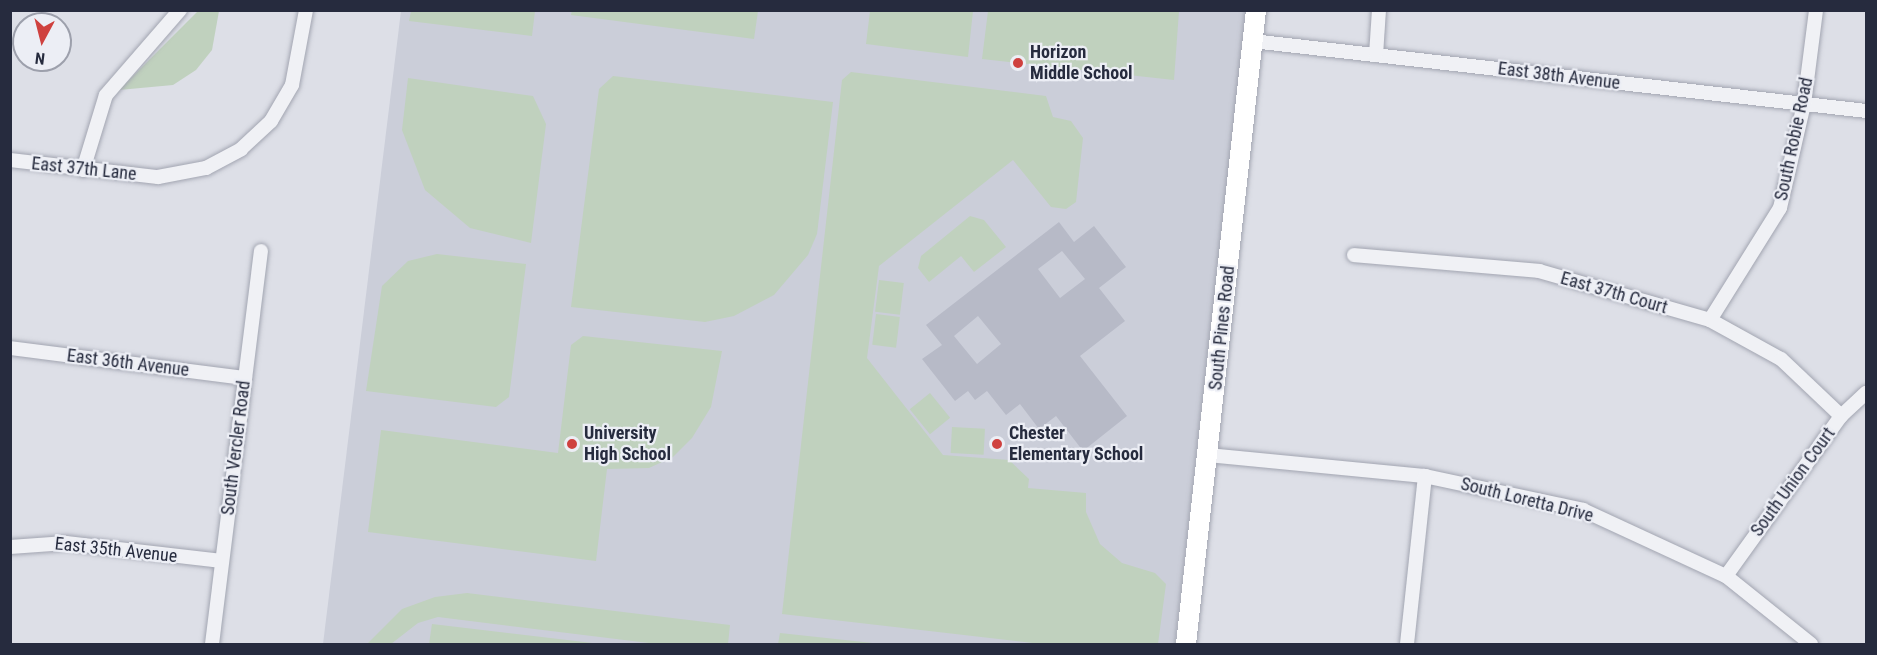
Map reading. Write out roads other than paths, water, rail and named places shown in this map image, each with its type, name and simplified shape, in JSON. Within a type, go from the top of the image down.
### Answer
[{"type":"street","points":[[83,170],[106,95],[180,10]]},
{"type":"street","name":"East 37th Lane","points":[[10,160],[158,177],[206,168],[241,149],[271,121],[292,85],[306,10]]},
{"type":"street","name":"South Pines Road","points":[[1186,645],[1256,10]]},
{"type":"street","points":[[1376,55],[1379,10]]},
{"type":"street","name":"South Robie Road","points":[[1710,320],[1780,208],[1804,104],[1816,10]]},
{"type":"street","name":"East 38th Avenue","points":[[1252,41],[1866,111]]},
{"type":"street","name":"South Vercler Road","points":[[212,645],[261,251]]},
{"type":"street","name":"East 37th Court","points":[[1354,255],[1539,271],[1710,320],[1781,359],[1840,416]]},
{"type":"street","name":"East 36th Avenue","points":[[10,348],[245,378]]},
{"type":"street","name":"South Union Court","points":[[1726,576],[1840,416],[1866,393]]},
{"type":"street","name":"South Loretta Drive","points":[[1207,455],[1425,476],[1583,510],[1726,576],[1811,645]]},
{"type":"street","points":[[1407,645],[1425,476]]},
{"type":"street","name":"East 35th Avenue","points":[[10,547],[66,543],[222,561]]},
{"type":"place","name":"Horizon Middle School","points":[[1018,63]]},
{"type":"place","name":"University High School","points":[[572,444]]},
{"type":"place","name":"Chester Elementary School","points":[[997,444]]}]
